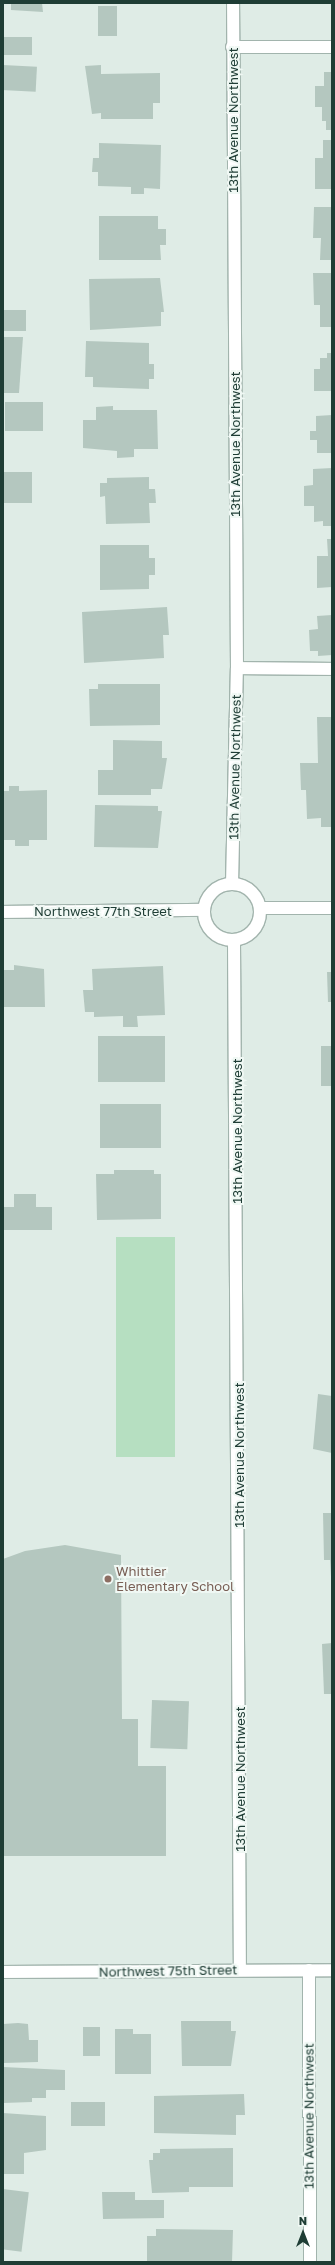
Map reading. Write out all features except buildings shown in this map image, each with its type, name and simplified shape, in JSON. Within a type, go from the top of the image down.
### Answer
[{"type":"street","name":"13th Avenue Northwest","points":[[232,884],[237,668],[232,47],[233,3]]},
{"type":"street","points":[[232,47],[332,47]]},
{"type":"street","points":[[237,668],[332,669]]},
{"type":"street","points":[[232,884],[253,892],[261,908],[252,933],[234,941],[216,936],[205,920],[204,910],[211,893],[232,884]]},
{"type":"street","points":[[261,908],[332,908]]},
{"type":"street","name":"Northwest 77th Street","points":[[3,912],[204,910]]},
{"type":"street","name":"13th Avenue Northwest","points":[[234,941],[240,1970]]},
{"type":"street","name":"13th Avenue Northwest","points":[[309,1970],[310,2262]]},
{"type":"street","name":"Northwest 75th Street","points":[[3,1972],[332,1970]]},
{"type":"green space","points":[[116,1237],[175,1237],[175,1457],[116,1457]]},
{"type":"place","name":"Whittier Elementary School","points":[[108,1579]]}]
